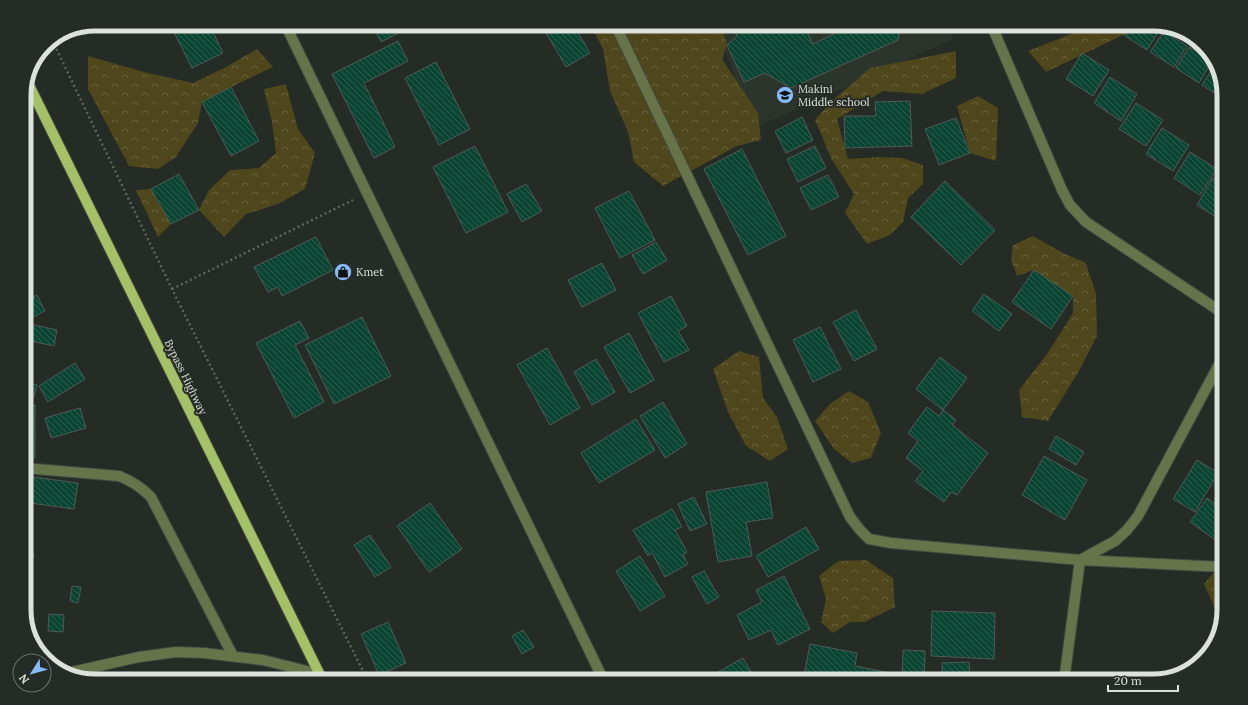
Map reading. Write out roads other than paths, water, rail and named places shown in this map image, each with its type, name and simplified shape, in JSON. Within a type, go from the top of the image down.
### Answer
[{"type":"main road","name":"Bypass Highway","points":[[31,90],[319,674]]},
{"type":"street","points":[[288,31],[601,674]]},
{"type":"street","points":[[618,31],[850,517],[869,539],[891,543],[1080,560],[1217,567]]},
{"type":"street","points":[[994,31],[1062,190],[1070,205],[1086,222],[1217,309]]},
{"type":"street","points":[[1080,560],[1115,541],[1138,516],[1217,368]]},
{"type":"street","points":[[31,469],[119,476],[129,480],[152,497],[233,656]]},
{"type":"street","points":[[1065,674],[1080,560]]},
{"type":"street","points":[[78,672],[139,658],[176,652],[204,653],[263,660],[308,674]]},
{"type":"place","name":"Makini Middle school","points":[[785,95]]},
{"type":"place","name":"Kmet","points":[[343,272]]}]
